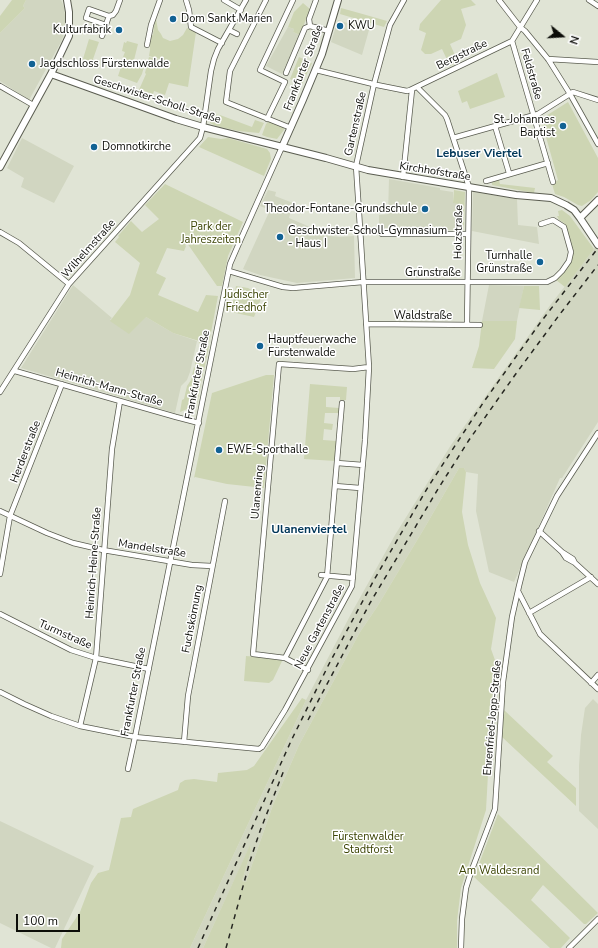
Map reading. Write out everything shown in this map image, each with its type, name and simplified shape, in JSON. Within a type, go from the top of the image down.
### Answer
[{"type":"street","points":[[0,167],[51,74],[69,36],[70,12],[67,0]]},
{"type":"street","points":[[106,25],[86,18],[89,9],[109,16],[113,15],[120,0]]},
{"type":"street","points":[[147,45],[151,24],[160,0]]},
{"type":"street","points":[[186,0],[191,27],[222,43]]},
{"type":"street","points":[[224,0],[241,10]]},
{"type":"street","name":"Wilhelmstraße","points":[[0,392],[69,284],[200,138],[214,59],[246,0]]},
{"type":"street","points":[[229,30],[247,38],[266,0]]},
{"type":"street","points":[[267,119],[284,82],[260,70],[293,0]]},
{"type":"street","points":[[310,26],[309,19],[316,0]]},
{"type":"street","name":"Frankfurter Straße","points":[[128,769],[229,271],[240,241],[316,70],[330,31],[338,0]]},
{"type":"street","name":"Gartenstraße","points":[[363,282],[356,166],[374,84],[390,25],[404,0]]},
{"type":"street","points":[[499,0],[520,28],[525,31],[548,59],[570,94],[598,144]]},
{"type":"street","points":[[512,41],[537,0]]},
{"type":"street","points":[[589,0],[598,6]]},
{"type":"street","points":[[102,36],[109,16]]},
{"type":"street","points":[[286,73],[305,28],[310,26],[330,31]]},
{"type":"street","name":"Geschwister-Scholl-Straße","points":[[247,38],[230,71],[226,102],[291,128]]},
{"type":"street","name":"Bergstraße","points":[[414,88],[512,41]]},
{"type":"street","name":"Feldstraße","points":[[512,41],[553,182]]},
{"type":"street","points":[[548,59],[598,62]]},
{"type":"street","points":[[316,70],[406,91],[414,88],[403,177]]},
{"type":"street","name":"Geschwister-Scholl-Straße","points":[[51,74],[133,104],[203,127],[282,147]]},
{"type":"street","points":[[0,86],[33,105]]},
{"type":"street","name":"Holzstraße","points":[[414,88],[445,115],[469,187],[467,325]]},
{"type":"street","points":[[453,138],[538,114],[573,92],[598,100]]},
{"type":"street","points":[[495,126],[509,173]]},
{"type":"street","name":"Kirchhofstraße","points":[[282,147],[379,173],[534,198],[551,198],[566,205],[580,218],[598,245]]},
{"type":"street","points":[[486,181],[509,173],[548,163]]},
{"type":"street","points":[[580,218],[598,200]]},
{"type":"street","name":"Grünstraße","points":[[229,271],[287,288],[363,282],[547,282],[555,278],[562,271],[569,261],[571,252],[564,227],[553,220],[541,224]]},
{"type":"street","points":[[0,232],[19,243],[69,284]]},
{"type":"street","points":[[382,234],[468,234]]},
{"type":"street","name":"Neue Gartenstraße","points":[[0,692],[51,716],[80,726],[135,737],[260,748],[285,710],[308,670],[352,586],[369,367],[363,282]]},
{"type":"street","name":"Waldstraße","points":[[366,324],[480,325]]},
{"type":"street","name":"Ulanenring","points":[[308,670],[285,658],[253,654],[279,364],[353,369],[369,367]]},
{"type":"street","name":"Heinrich-Mann-Straße","points":[[15,370],[120,401],[199,422]]},
{"type":"street","name":"Herderstraße","points":[[0,574],[10,516],[62,384]]},
{"type":"street","name":"Heinrich-Heine-Straße","points":[[80,726],[96,658],[103,550],[112,449],[120,401]]},
{"type":"street","points":[[285,658],[328,576],[342,403]]},
{"type":"street","name":"Ehrenfried-Jopp-Straße","points":[[461,948],[462,919],[466,888],[495,809],[503,682],[512,617],[525,562],[557,496],[598,433]]},
{"type":"street","points":[[337,463],[362,465]]},
{"type":"street","points":[[335,486],[360,488]]},
{"type":"street","name":"Fuchskörnung","points":[[184,742],[188,696],[225,501]]},
{"type":"street","name":"Mandelstraße","points":[[0,511],[72,543],[103,550],[212,566]]},
{"type":"street","points":[[539,531],[562,552],[566,558],[575,563],[598,584]]},
{"type":"street","points":[[321,575],[353,578]]},
{"type":"street","points":[[529,613],[591,577]]},
{"type":"street","points":[[518,591],[540,634],[598,689]]},
{"type":"street","name":"Turmstraße","points":[[0,614],[71,650],[96,658],[149,669]]},
{"type":"street","points":[[591,682],[598,675]]},
{"type":"street","points":[[569,948],[598,919]]},
{"type":"shaded area","points":[[26,0],[61,0],[64,7],[65,16],[65,31],[61,42],[29,100],[0,81],[0,33],[25,8],[23,6]]},
{"type":"shaded area","points":[[338,20],[369,30],[362,55],[331,42]]},
{"type":"shaded area","points":[[288,27],[294,29],[293,32],[300,35],[282,74],[266,66]]},
{"type":"shaded area","points":[[22,138],[74,166],[54,203],[21,187],[24,178],[7,168]]},
{"type":"shaded area","name":"Theodor-Fontane-Grundschule","points":[[389,179],[440,188],[440,190],[453,192],[453,203],[461,203],[461,230],[379,229],[379,215],[388,214]]},
{"type":"shaded area","points":[[268,190],[276,192],[275,196],[293,203],[289,218],[331,236],[354,236],[355,278],[297,283],[260,275],[243,269],[270,210],[260,206]]},
{"type":"shaded area","points":[[473,192],[517,199],[518,225],[537,227],[539,244],[472,231]]},
{"type":"shaded area","points":[[598,244],[598,422],[562,478],[560,478],[514,582],[489,572],[476,511],[478,474],[466,472],[464,468],[459,468],[377,607],[360,632],[299,745],[273,805],[246,882],[242,881],[251,851],[250,846],[203,948],[190,948],[306,700],[352,612],[395,535],[451,445],[551,304]]},
{"type":"shaded area","points":[[73,285],[112,318],[110,320],[146,317],[173,333],[197,341],[190,372],[187,380],[181,386],[175,413],[21,368]]},
{"type":"shaded area","points":[[489,285],[524,286],[517,321],[482,321]]},
{"type":"shaded area","points":[[593,699],[598,704],[598,829],[579,811],[581,735],[585,708]]},
{"type":"shaded area","points":[[0,821],[94,866],[55,948],[51,948],[0,923]]},
{"type":"green space","points":[[12,0],[26,0],[23,6],[25,8],[0,33],[0,16]]},
{"type":"green space","points":[[441,0],[471,0],[476,5],[461,9],[466,25],[461,39],[450,44],[458,62],[450,66],[442,49],[431,54],[425,54],[421,50],[426,33],[419,30],[420,24]]},
{"type":"green space","points":[[303,3],[310,9],[300,35],[293,32],[294,29],[288,27],[294,12]]},
{"type":"green space","points":[[341,8],[387,21],[384,27],[340,14]]},
{"type":"green space","points":[[155,19],[158,30],[163,38],[170,41],[178,39],[183,35],[187,28],[196,32],[188,87],[169,83],[165,95],[154,91],[153,94],[142,90],[140,94],[138,92],[146,74],[149,57],[163,61],[163,63],[170,65],[171,62],[149,56],[150,40],[151,35],[153,35]]},
{"type":"green space","points":[[89,39],[99,42],[92,62],[83,59]]},
{"type":"green space","points":[[127,41],[138,44],[134,60],[145,63],[142,74],[137,83],[118,76],[124,58],[125,52],[122,51],[124,42],[126,43]]},
{"type":"green space","points":[[299,57],[312,63],[302,84],[290,79]]},
{"type":"green space","points":[[497,73],[505,97],[470,109],[467,101],[462,103],[458,91]]},
{"type":"green space","points":[[568,102],[598,158],[598,192],[591,200],[582,206],[555,194],[552,184],[558,180],[541,119]]},
{"type":"green space","points":[[210,114],[220,115],[252,127],[255,120],[264,123],[259,133],[238,131],[216,126],[210,123]]},
{"type":"green space","points":[[269,121],[284,127],[284,130],[277,139],[262,135],[266,124]]},
{"type":"green space","points":[[208,137],[221,139],[228,138],[267,149],[270,153],[271,159],[264,176],[199,147]]},
{"type":"green space","points":[[499,180],[500,184],[535,188],[534,193],[492,185],[492,182]]},
{"type":"green space","name":"Park der Jahreszeiten","points":[[165,184],[243,222],[228,256],[222,286],[217,286],[187,243],[184,251],[167,248],[156,273],[166,278],[158,295],[198,312],[206,295],[218,296],[209,343],[199,343],[199,341],[173,333],[146,317],[129,334],[110,321],[130,295],[140,263],[115,242],[119,237],[118,236],[131,221],[142,232],[159,219],[145,205]]},
{"type":"green space","points":[[454,190],[465,192],[463,230],[461,230],[461,204],[453,203]]},
{"type":"green space","points":[[562,210],[570,216],[594,249],[565,287],[556,280],[564,272],[572,249],[566,227],[557,216],[559,216],[558,211]]},
{"type":"green space","name":"Jüdischer Friedhof","points":[[236,286],[248,288],[262,296],[254,317],[231,312]]},
{"type":"green space","points":[[524,286],[539,286],[540,310],[519,308]]},
{"type":"green space","points":[[482,321],[517,321],[515,339],[494,369],[472,368],[479,346]]},
{"type":"green space","points":[[201,346],[209,346],[204,371],[195,365],[195,362],[198,361]]},
{"type":"green space","points":[[194,367],[203,373],[197,405],[180,412],[182,400],[184,399],[187,386],[191,380]]},
{"type":"green space","points":[[266,375],[274,375],[264,488],[227,484],[194,478],[212,393]]},
{"type":"green space","points":[[310,384],[347,387],[346,400],[340,400],[340,397],[326,397],[326,407],[339,408],[339,413],[325,413],[324,423],[333,424],[332,430],[324,429],[323,440],[337,441],[335,461],[304,459]]},
{"type":"green space","name":"Fürstenwalder Stadtforst","points":[[459,468],[464,468],[466,472],[462,512],[468,545],[480,583],[496,618],[491,649],[496,663],[493,684],[486,810],[461,888],[457,921],[457,948],[203,948],[250,845],[251,851],[242,881],[246,882],[273,805],[299,745],[360,632],[377,607]]},
{"type":"green space","points":[[246,656],[283,659],[273,680],[269,683],[244,681]]},
{"type":"green space","points":[[302,698],[306,700],[190,948],[61,948],[62,939],[80,912],[91,883],[98,873],[109,870],[121,818],[131,817],[133,809],[178,790],[180,783],[185,780],[194,779],[217,782],[218,773],[247,770],[254,766]]},
{"type":"green space","points":[[504,710],[553,756],[547,762],[576,788],[576,806],[502,737]]},
{"type":"green space","name":"Am Waldesrand","points":[[498,814],[598,913],[586,924],[584,924],[543,885],[531,900],[570,938],[561,948],[550,948],[474,877]]},
{"type":"railway","points":[[198,948],[291,741],[329,664],[374,580],[428,487],[483,403],[540,323],[598,248]]},
{"type":"railway","points":[[308,720],[370,603],[469,440],[515,375],[598,265]]},
{"type":"railway","points":[[226,948],[250,861],[284,770]]},
{"type":"place","name":"Dom Sankt Marien","points":[[173,19]]},
{"type":"place","name":"KWU","points":[[340,26]]},
{"type":"place","name":"Kulturfabrik","points":[[119,30]]},
{"type":"place","name":"Jagdschloss Fürstenwalde","points":[[32,64]]},
{"type":"place","name":"St. Johannes Baptist","points":[[563,126]]},
{"type":"place","name":"Domnotkirche","points":[[94,147]]},
{"type":"place","name":"Theodor-Fontane-Grundschule","points":[[425,209]]},
{"type":"place","name":"Geschwister-Scholl-Gymnasium - Haus I","points":[[280,237]]},
{"type":"place","name":"Turnhalle Grünstraße","points":[[540,262]]},
{"type":"place","name":"Hauptfeuerwache Fürstenwalde","points":[[260,346]]},
{"type":"place","name":"EWE-Sporthalle","points":[[219,450]]},
{"type":"district","name":"Lebuser Viertel","points":[[479,154]]},
{"type":"district","name":"Ulanenviertel","points":[[309,530]]}]
